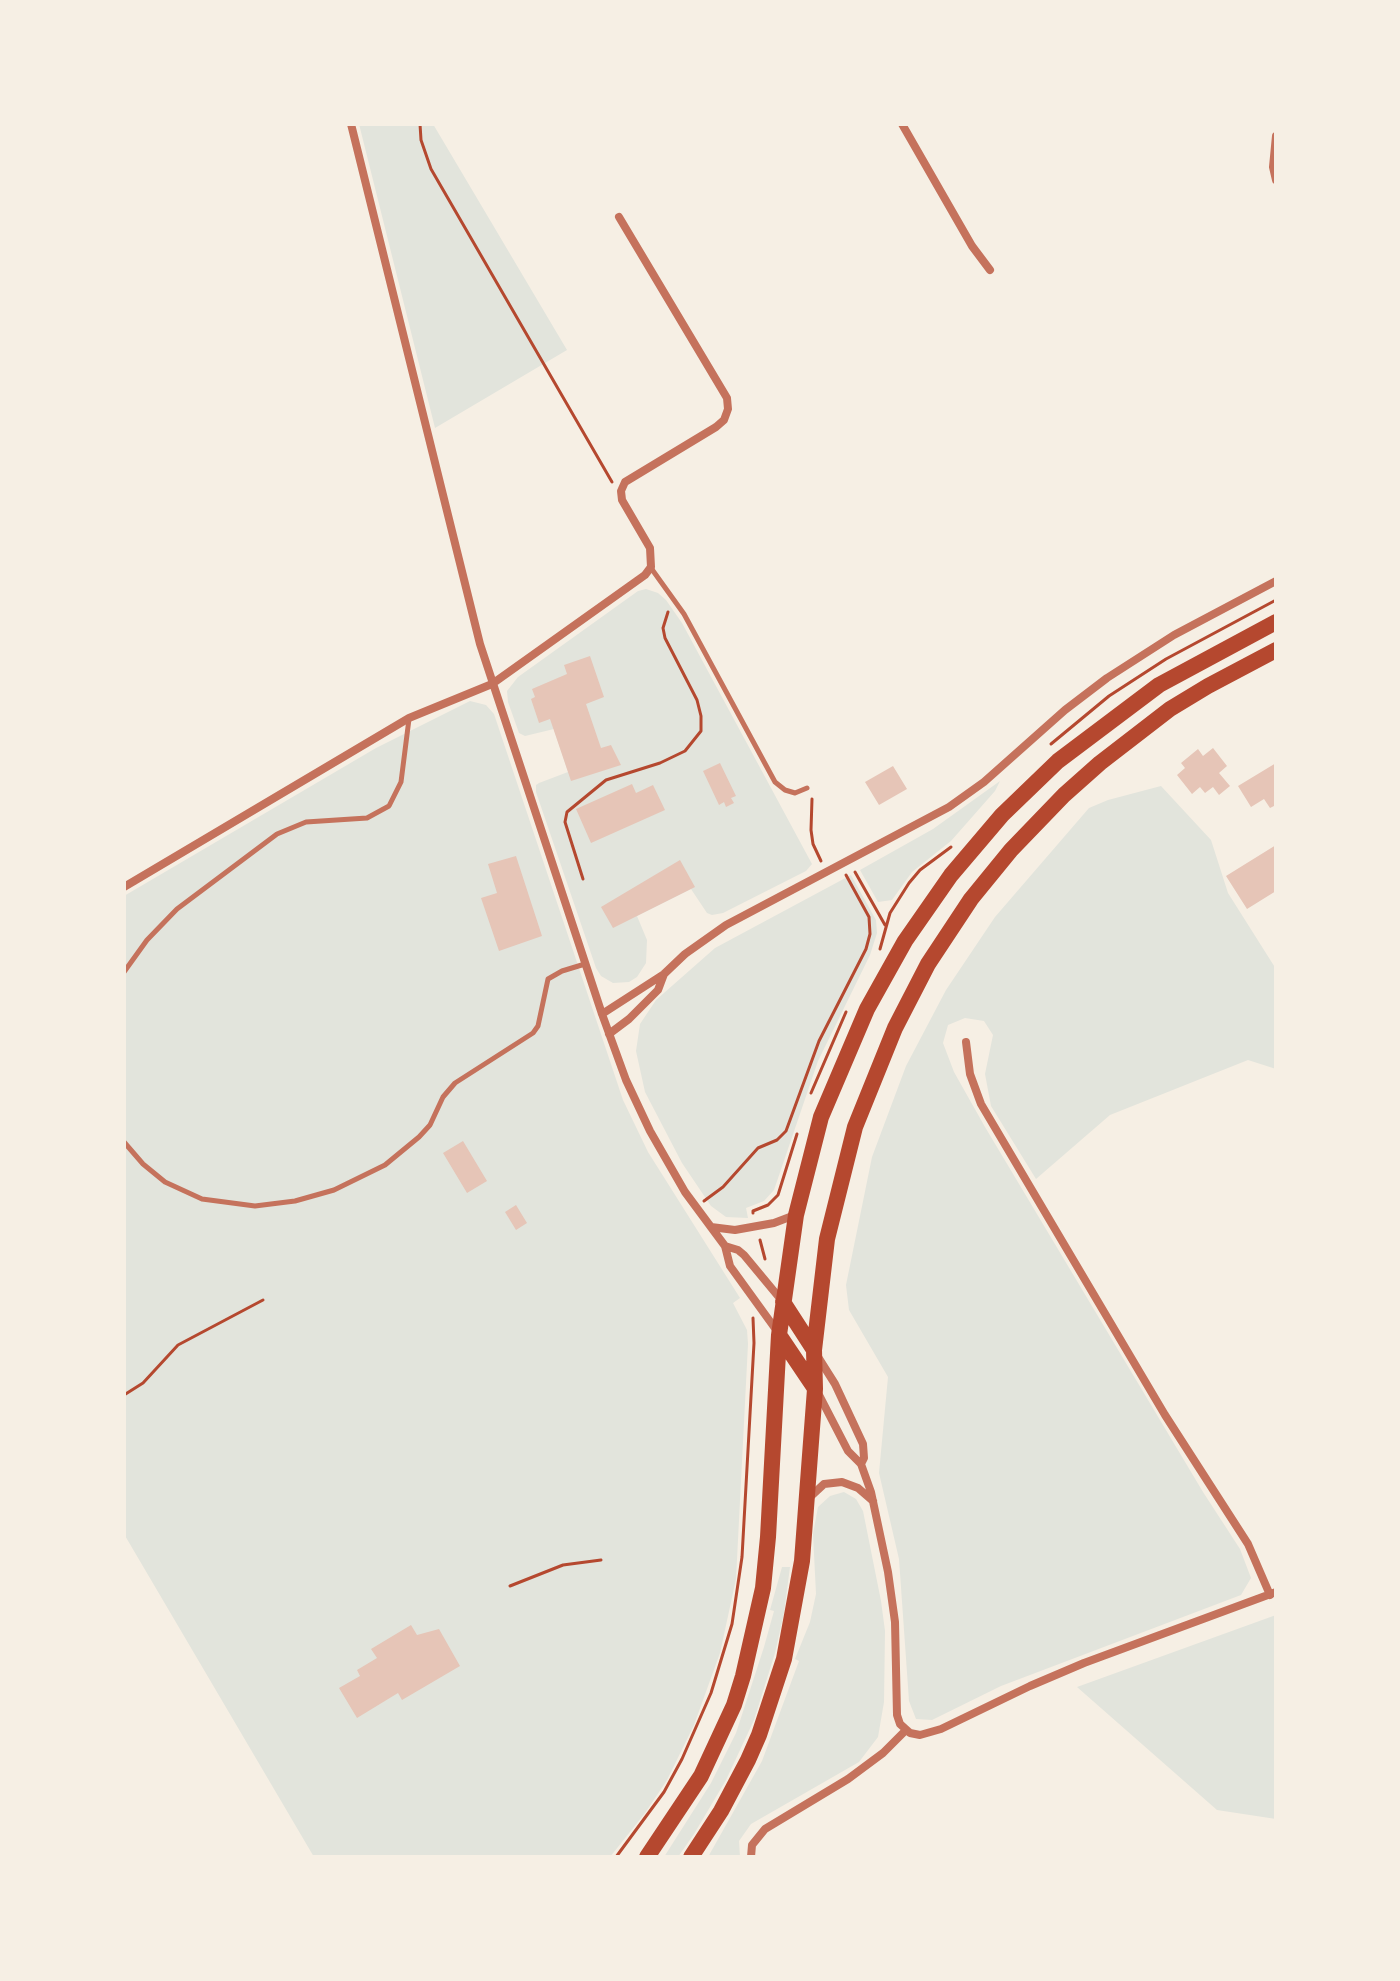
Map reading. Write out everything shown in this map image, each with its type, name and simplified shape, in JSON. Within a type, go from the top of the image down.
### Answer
[{"type":"main road","points":[[647,1857],[678,1814],[706,1765],[734,1705],[755,1633],[768,1537],[779,1335],[796,1215],[821,1117],[850,1044],[905,941],[951,875],[1002,815],[1090,734],[1159,685],[1276,622]]},
{"type":"main road","points":[[691,1857],[721,1811],[748,1760],[777,1683],[797,1598],[815,1389],[814,1350],[827,1239],[855,1127],[895,1028],[928,964],[950,930],[1011,850],[1064,795],[1170,709],[1276,650]]},
{"type":"main road","points":[[783,1302],[814,1350]]},
{"type":"main road","points":[[779,1335],[815,1389]]},
{"type":"street","points":[[351,124],[492,684],[609,1034],[643,1118],[696,1207],[725,1246],[730,1266],[779,1335]]},
{"type":"street","points":[[902,124],[972,246],[990,270]]},
{"type":"street","points":[[1276,136],[1273,167],[1276,180]]},
{"type":"street","points":[[124,887],[409,718],[492,684],[638,580],[651,567],[650,548],[627,510],[621,491],[625,482],[716,427],[724,420],[728,409],[727,398],[619,217]]},
{"type":"street","points":[[602,1014],[664,974],[726,925],[920,824],[968,794],[1065,710],[1147,651],[1276,581]]},
{"type":"street","points":[[609,1034],[658,990],[664,974]]},
{"type":"street","points":[[814,1350],[835,1384],[863,1444],[861,1464],[873,1502],[895,1622],[897,1715],[906,1730],[920,1735],[941,1729],[1084,1663],[1273,1593],[1248,1544],[1165,1415],[981,1104],[970,1074],[966,1042]]},
{"type":"street","points":[[710,1226],[735,1230],[796,1215]]},
{"type":"street","points":[[725,1246],[738,1250],[783,1302]]},
{"type":"street","points":[[815,1389],[848,1451],[861,1464]]},
{"type":"street","points":[[805,1501],[824,1484],[835,1481],[858,1488],[873,1502]]},
{"type":"street","points":[[751,1857],[752,1845],[765,1829],[848,1779],[883,1753],[906,1730]]},
{"type":"lane","points":[[651,567],[684,614],[775,782],[795,793],[807,788]]},
{"type":"lane","points":[[124,972],[147,940],[177,909],[277,834],[306,822],[367,818],[389,806],[401,782],[409,718]]},
{"type":"lane","points":[[124,1142],[143,1164],[165,1182],[191,1196],[218,1203],[255,1206],[295,1201],[334,1190],[385,1165],[419,1137],[430,1125],[443,1097],[455,1083],[533,1033],[538,1026],[548,979],[585,964]]},
{"type":"path","points":[[420,124],[421,140],[431,169],[604,471],[621,491]]},
{"type":"path","points":[[583,879],[565,822],[570,807],[606,780],[660,763],[685,751],[701,731],[697,700],[665,638],[663,628],[669,616],[666,607]]},
{"type":"path","points":[[807,788],[813,806],[813,844],[827,872]]},
{"type":"path","points":[[844,863],[886,929]]},
{"type":"path","points":[[696,1207],[723,1187],[758,1148],[777,1140],[786,1131],[819,1041],[866,949],[870,934],[869,917],[844,863]]},
{"type":"path","points":[[761,1273],[765,1259],[753,1211],[768,1205],[778,1195],[793,1151]]},
{"type":"path","points":[[124,1395],[143,1383],[178,1345],[263,1300]]},
{"type":"path","points":[[616,1857],[664,1792],[682,1759],[711,1693],[732,1624],[740,1579],[754,1343],[751,1326],[755,1301]]},
{"type":"path","points":[[510,1586],[542,1571],[601,1560]]},
{"type":"shaded area","points":[[359,124],[433,124],[567,350],[435,428]]},
{"type":"shaded area","points":[[646,589],[666,600],[682,623],[812,864],[806,871],[723,913],[707,913],[691,889],[637,916],[647,940],[646,963],[637,977],[629,982],[613,983],[601,976],[596,968],[536,792],[539,783],[568,772],[554,729],[525,736],[519,733],[507,691],[518,677],[638,591]]},
{"type":"shaded area","points":[[470,701],[486,705],[494,714],[623,1100],[648,1152],[740,1298],[733,1303],[747,1330],[748,1344],[736,1579],[720,1653],[694,1725],[667,1780],[610,1857],[314,1857],[124,1534],[124,896],[376,748]]},
{"type":"shaded area","points":[[1000,781],[995,791],[951,841],[912,872],[892,900],[878,902],[860,870],[933,829]]},
{"type":"shaded area","points":[[1161,786],[1211,840],[1228,893],[1276,969],[1276,1069],[1248,1060],[1110,1115],[1036,1179],[991,1106],[985,1074],[993,1035],[984,1021],[965,1018],[948,1025],[943,1043],[954,1072],[985,1127],[1240,1549],[1251,1578],[1241,1595],[1001,1686],[932,1720],[916,1719],[909,1701],[899,1559],[879,1473],[888,1377],[849,1310],[846,1285],[872,1157],[906,1066],[946,990],[995,917],[1089,808]]},
{"type":"shaded area","points":[[851,875],[876,920],[877,933],[870,955],[818,1061],[774,1190],[764,1201],[746,1208],[748,1218],[726,1217],[711,1206],[682,1163],[645,1092],[636,1051],[640,1024],[656,1000],[715,948]]},
{"type":"shaded area","points":[[844,1492],[856,1499],[863,1511],[881,1601],[885,1631],[884,1702],[878,1737],[859,1762],[751,1824],[739,1841],[740,1857],[708,1857],[762,1761],[799,1661],[795,1659],[810,1622],[816,1594],[813,1534],[818,1507],[830,1496]]},
{"type":"shaded area","points":[[782,1567],[790,1567],[784,1613],[754,1720],[726,1780],[694,1834],[678,1857],[664,1857],[711,1783],[736,1733],[774,1611],[770,1610]]},
{"type":"shaded area","points":[[1276,1615],[1276,1819],[1217,1810],[1077,1687]]},
{"type":"building","points":[[590,656],[604,697],[586,704],[601,748],[611,745],[621,765],[571,781],[550,719],[539,723],[531,699],[535,697],[532,689],[567,674],[564,665]]},
{"type":"building","points":[[1213,748],[1227,766],[1219,773],[1230,786],[1219,795],[1213,787],[1205,793],[1200,787],[1192,794],[1177,775],[1185,768],[1181,763],[1198,749],[1203,756]]},
{"type":"building","points":[[720,763],[736,796],[731,798],[734,803],[726,807],[724,802],[719,805],[703,771]]},
{"type":"building","points":[[1276,763],[1276,805],[1270,808],[1264,799],[1251,807],[1238,786]]},
{"type":"building","points":[[893,766],[907,789],[879,805],[865,782]]},
{"type":"building","points":[[632,784],[636,793],[653,785],[665,810],[591,843],[576,809]]},
{"type":"building","points":[[1276,845],[1276,891],[1247,909],[1226,876]]},
{"type":"building","points":[[516,856],[542,936],[499,951],[481,898],[497,893],[488,864]]},
{"type":"building","points":[[680,860],[695,887],[613,928],[601,907]]},
{"type":"building","points":[[463,1141],[487,1181],[467,1193],[443,1153]]},
{"type":"building","points":[[516,1205],[527,1223],[516,1230],[505,1212]]},
{"type":"building","points":[[411,1625],[417,1635],[439,1629],[460,1666],[402,1700],[398,1693],[357,1718],[339,1688],[360,1676],[357,1670],[377,1658],[371,1649]]}]
